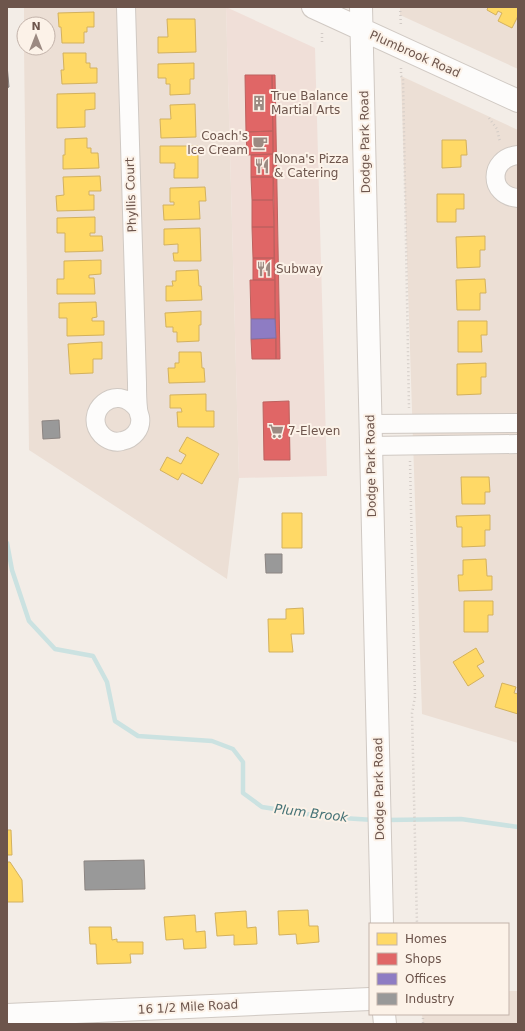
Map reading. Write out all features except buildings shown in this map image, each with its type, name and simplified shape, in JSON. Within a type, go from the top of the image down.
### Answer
[{"type":"street","name":"Phyllis Court","points":[[126,7],[137,383],[140,425],[132,437],[126,440],[118,442],[105,438],[100,433],[97,426],[97,412],[106,401],[113,398],[120,398],[130,392],[137,383]]},
{"type":"street","name":"Plumbrook Road","points":[[313,7],[518,101]]},
{"type":"street","name":"Dodge Park Road","points":[[361,7],[382,923]]},
{"type":"street","points":[[518,155],[505,159],[496,170],[497,184],[500,190],[512,197],[518,209]]},
{"type":"street","points":[[120,398],[128,400],[134,404],[138,410]]},
{"type":"street","points":[[370,424],[518,423]]},
{"type":"street","points":[[370,446],[518,444]]},
{"type":"street","name":"16 1/2 Mile Road","points":[[7,1015],[369,999]]},
{"type":"path","points":[[400,7],[401,31]]},
{"type":"path","points":[[322,32],[322,42]]},
{"type":"path","points":[[401,76],[403,79],[409,412]]},
{"type":"path","points":[[489,118],[497,129],[500,142]]},
{"type":"path","points":[[410,458],[415,697],[412,713],[417,923]]},
{"type":"shaded area","points":[[24,7],[226,7],[239,478],[227,579],[29,450],[24,56],[56,56],[56,16],[24,16]]},
{"type":"shaded area","points":[[226,7],[315,48],[327,476],[239,478]]},
{"type":"shaded area","points":[[400,7],[518,7],[518,69],[400,15]]},
{"type":"shaded area","points":[[401,76],[518,130],[518,743],[422,714]]},
{"type":"shaded area","points":[[509,991],[518,991],[518,1024],[423,1024],[422,1015],[509,1015]]},
{"type":"waterway","name":"Plum Brook","points":[[7,543],[12,570],[29,621],[55,649],[93,656],[107,682],[115,721],[138,736],[212,741],[233,749],[243,762],[243,793],[262,807],[326,817],[374,820]]},
{"type":"waterway","name":"Plum Brook","points":[[386,820],[461,819],[518,827]]},
{"type":"place","name":"True Balance Martial Arts","points":[[259,103]]},
{"type":"place","name":"Coach's Ice Cream","points":[[260,143]]},
{"type":"place","name":"Nona's Pizza & Catering","points":[[262,166]]},
{"type":"place","name":"Subway","points":[[264,269]]},
{"type":"place","name":"7-Eleven","points":[[276,431]]}]
